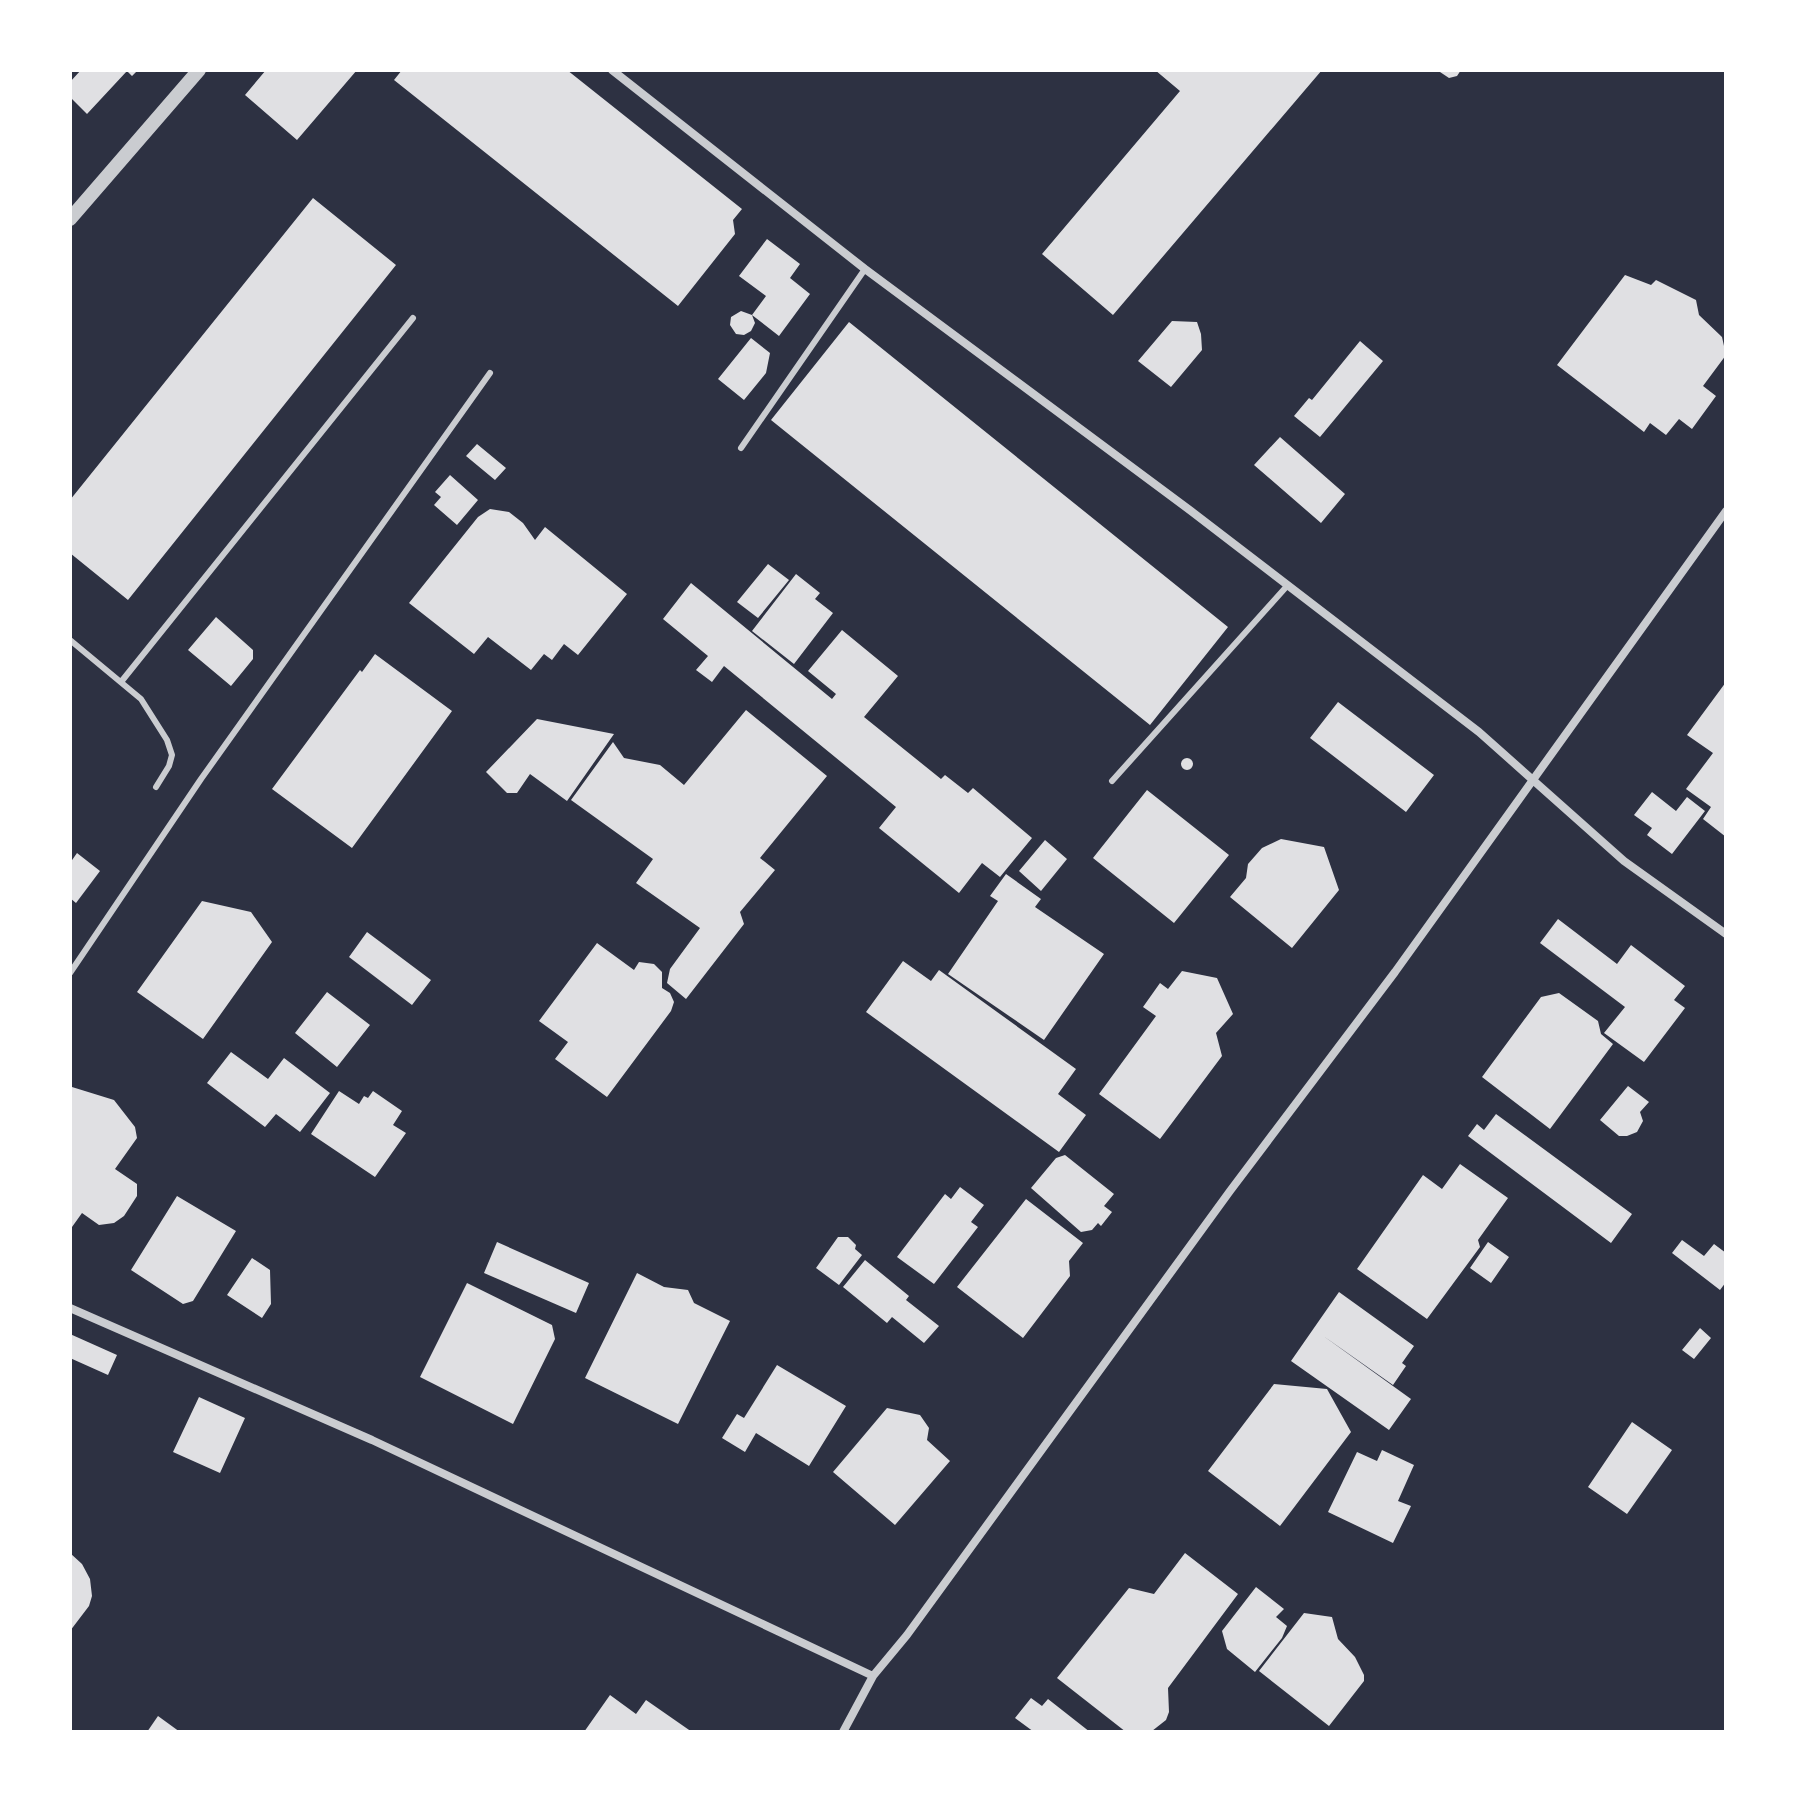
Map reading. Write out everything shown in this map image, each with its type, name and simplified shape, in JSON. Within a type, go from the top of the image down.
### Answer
[{"type":"street","points":[[70,219],[199,70]]},
{"type":"street","points":[[612,70],[865,269],[1479,732],[1624,861],[1726,934]]},
{"type":"street","points":[[843,1732],[873,1676],[907,1635],[1230,1191],[1395,972],[1726,511]]},
{"type":"street","points":[[70,1308],[372,1440],[873,1676]]},
{"type":"lane","points":[[741,448],[865,269]]},
{"type":"lane","points":[[121,682],[413,318]]},
{"type":"lane","points":[[70,973],[201,779],[490,373]]},
{"type":"lane","points":[[1112,781],[1287,586]]},
{"type":"lane","points":[[70,640],[141,699],[167,740],[172,755],[156,787]]},
{"type":"building","points":[[81,70],[138,70],[132,76],[127,71],[87,114],[70,97],[70,82]]},
{"type":"building","points":[[266,70],[357,70],[297,140],[245,95]]},
{"type":"building","points":[[402,70],[567,70],[742,209],[733,220],[735,234],[678,306],[394,80]]},
{"type":"building","points":[[1155,70],[1322,70],[1113,315],[1042,254],[1180,91]]},
{"type":"building","points":[[1437,70],[1461,70],[1457,76],[1449,78]]},
{"type":"building","points":[[313,198],[396,265],[128,600],[70,553],[70,500]]},
{"type":"building","points":[[767,239],[800,264],[790,278],[810,294],[779,336],[752,315],[766,296],[739,276]]},
{"type":"building","points":[[1625,275],[1651,285],[1656,280],[1696,300],[1699,315],[1722,337],[1726,355],[1703,386],[1716,396],[1692,429],[1679,419],[1666,435],[1650,423],[1644,432],[1557,365]]},
{"type":"building","points":[[741,311],[752,315],[755,323],[751,331],[744,335],[736,334],[730,325],[731,317]]},
{"type":"building","points":[[1172,321],[1197,322],[1202,350],[1171,387],[1138,361]]},
{"type":"building","points":[[849,322],[1228,627],[1150,725],[771,420]]},
{"type":"building","points":[[751,338],[770,353],[766,373],[744,400],[718,379]]},
{"type":"building","points":[[1360,341],[1383,361],[1320,437],[1294,416],[1309,398],[1312,400]]},
{"type":"building","points":[[1280,437],[1345,494],[1321,523],[1254,465]]},
{"type":"building","points":[[477,444],[506,468],[495,480],[466,456]]},
{"type":"building","points":[[450,475],[478,500],[457,525],[434,505],[441,497],[435,492]]},
{"type":"building","points":[[490,509],[509,512],[523,523],[535,540],[545,527],[627,594],[578,655],[564,644],[552,660],[544,654],[531,670],[488,637],[474,654],[409,603],[478,517]]},
{"type":"building","points":[[768,564],[789,580],[758,618],[737,602]]},
{"type":"building","points":[[796,574],[820,593],[815,599],[833,613],[794,664],[752,631]]},
{"type":"building","points":[[691,583],[832,699],[836,694],[808,671],[842,630],[898,676],[864,717],[941,779],[945,775],[968,793],[973,788],[1032,838],[1000,877],[982,863],[959,893],[879,828],[896,807],[724,666],[712,682],[696,670],[708,656],[663,619]]},
{"type":"building","points":[[216,617],[253,650],[253,659],[231,686],[188,650]]},
{"type":"building","points":[[375,654],[452,711],[352,848],[272,789]]},
{"type":"building","points":[[1726,682],[1726,837],[1703,819],[1711,807],[1686,789],[1713,753],[1687,735]]},
{"type":"building","points":[[1338,702],[1434,775],[1406,812],[1310,738]]},
{"type":"building","points":[[746,710],[827,776],[760,858],[775,870],[740,912],[744,924],[686,999],[667,983],[670,969],[700,928],[636,883],[653,859],[571,800],[613,742],[624,758],[660,765],[684,785]]},
{"type":"building","points":[[537,719],[614,734],[567,801],[530,774],[517,793],[507,793],[486,772]]},
{"type":"building","points":[[1187,758],[1193,764],[1187,770],[1181,764]]},
{"type":"building","points":[[1147,790],[1229,855],[1174,923],[1093,858]]},
{"type":"building","points":[[1652,792],[1676,811],[1687,797],[1705,811],[1672,854],[1647,835],[1652,828],[1634,815]]},
{"type":"building","points":[[1281,839],[1324,847],[1339,890],[1292,948],[1230,897],[1246,878],[1248,864],[1262,848]]},
{"type":"building","points":[[1045,840],[1067,859],[1041,891],[1019,871]]},
{"type":"building","points":[[77,853],[100,871],[76,903],[70,898],[70,863]]},
{"type":"building","points":[[1006,874],[1041,899],[1035,907],[1104,954],[1044,1040],[948,974],[998,901],[990,896]]},
{"type":"building","points":[[202,901],[251,912],[272,942],[203,1039],[137,992]]},
{"type":"building","points":[[1558,919],[1617,964],[1631,945],[1685,986],[1674,1000],[1685,1008],[1644,1062],[1604,1033],[1625,1007],[1540,943]]},
{"type":"building","points":[[367,932],[431,980],[412,1005],[349,957]]},
{"type":"building","points":[[597,943],[634,970],[639,962],[654,964],[662,972],[662,988],[670,993],[674,1002],[671,1011],[607,1097],[555,1059],[568,1042],[539,1021]]},
{"type":"building","points":[[903,961],[931,981],[939,970],[1076,1069],[1058,1094],[1086,1115],[1059,1152],[866,1012]]},
{"type":"building","points":[[1182,971],[1217,978],[1233,1014],[1216,1033],[1222,1056],[1160,1139],[1099,1094],[1156,1016],[1143,1007],[1160,983],[1168,989]]},
{"type":"building","points":[[327,992],[370,1025],[337,1067],[295,1033]]},
{"type":"building","points":[[1559,993],[1598,1021],[1601,1034],[1613,1044],[1550,1129],[1482,1077],[1541,997]]},
{"type":"building","points":[[231,1052],[268,1079],[284,1058],[330,1093],[300,1132],[276,1114],[265,1127],[207,1083]]},
{"type":"building","points":[[1628,1086],[1649,1102],[1640,1112],[1643,1121],[1637,1132],[1619,1136],[1600,1120]]},
{"type":"building","points":[[72,1087],[114,1100],[135,1127],[137,1138],[115,1169],[137,1184],[137,1196],[124,1216],[114,1223],[99,1225],[82,1213],[70,1226]]},
{"type":"building","points":[[339,1091],[359,1104],[364,1096],[368,1098],[373,1091],[402,1111],[393,1125],[406,1133],[375,1177],[311,1134]]},
{"type":"building","points":[[1496,1114],[1632,1214],[1611,1243],[1468,1136],[1477,1124],[1484,1130]]},
{"type":"building","points":[[1065,1155],[1114,1194],[1104,1206],[1112,1212],[1101,1226],[1098,1223],[1092,1230],[1081,1232],[1031,1188],[1056,1158]]},
{"type":"building","points":[[1460,1164],[1508,1198],[1478,1240],[1480,1247],[1427,1319],[1357,1269],[1423,1175],[1442,1189]]},
{"type":"building","points":[[960,1187],[984,1205],[971,1222],[978,1227],[934,1284],[897,1257],[945,1194],[951,1199]]},
{"type":"building","points":[[177,1196],[236,1231],[193,1301],[183,1304],[131,1270]]},
{"type":"building","points":[[1026,1199],[1083,1243],[1069,1261],[1070,1276],[1023,1338],[957,1287]]},
{"type":"building","points":[[838,1237],[848,1237],[862,1255],[839,1285],[816,1268]]},
{"type":"building","points":[[1682,1240],[1704,1256],[1714,1244],[1726,1253],[1726,1282],[1720,1290],[1672,1253]]},
{"type":"building","points":[[497,1242],[589,1283],[576,1313],[484,1273]]},
{"type":"building","points":[[1488,1242],[1509,1257],[1491,1283],[1470,1268]]},
{"type":"building","points":[[252,1258],[270,1270],[271,1304],[262,1318],[227,1295]]},
{"type":"building","points":[[865,1260],[909,1296],[906,1300],[939,1326],[924,1343],[892,1317],[887,1323],[843,1287]]},
{"type":"building","points":[[637,1273],[664,1287],[688,1290],[694,1303],[730,1321],[678,1424],[585,1378]]},
{"type":"building","points":[[467,1283],[552,1325],[555,1339],[513,1424],[420,1377]]},
{"type":"building","points":[[1339,1292],[1414,1346],[1402,1363],[1406,1366],[1393,1385],[1322,1335],[1411,1399],[1389,1430],[1291,1361]]},
{"type":"building","points":[[1700,1328],[1711,1338],[1694,1359],[1682,1350]]},
{"type":"building","points":[[70,1334],[117,1355],[108,1375],[70,1358]]},
{"type":"building","points":[[777,1365],[846,1406],[809,1466],[756,1433],[745,1452],[722,1438],[737,1414],[744,1418]]},
{"type":"building","points":[[1274,1384],[1327,1389],[1351,1432],[1280,1526],[1208,1471]]},
{"type":"building","points":[[199,1397],[245,1418],[220,1473],[173,1452]]},
{"type":"building","points":[[887,1408],[920,1415],[929,1428],[927,1440],[950,1461],[895,1525],[833,1472]]},
{"type":"building","points":[[1632,1422],[1672,1450],[1627,1514],[1588,1487]]},
{"type":"building","points":[[1382,1450],[1414,1465],[1398,1501],[1411,1506],[1393,1543],[1328,1512],[1357,1452],[1377,1461]]},
{"type":"building","points":[[70,1553],[82,1564],[90,1579],[92,1596],[89,1606],[70,1631]]},
{"type":"building","points":[[1185,1553],[1238,1594],[1168,1688],[1169,1712],[1166,1720],[1152,1731],[1126,1732],[1057,1678],[1129,1588],[1154,1594]]},
{"type":"building","points":[[1256,1587],[1284,1609],[1276,1617],[1287,1626],[1282,1638],[1255,1672],[1227,1649],[1222,1631]]},
{"type":"building","points":[[1304,1613],[1332,1617],[1338,1639],[1355,1657],[1364,1675],[1364,1681],[1329,1726],[1259,1671]]},
{"type":"building","points":[[610,1695],[636,1714],[646,1700],[692,1732],[584,1732]]},
{"type":"building","points":[[1031,1698],[1042,1706],[1048,1699],[1090,1732],[1034,1732],[1015,1718]]},
{"type":"building","points":[[158,1716],[180,1732],[147,1732]]}]
